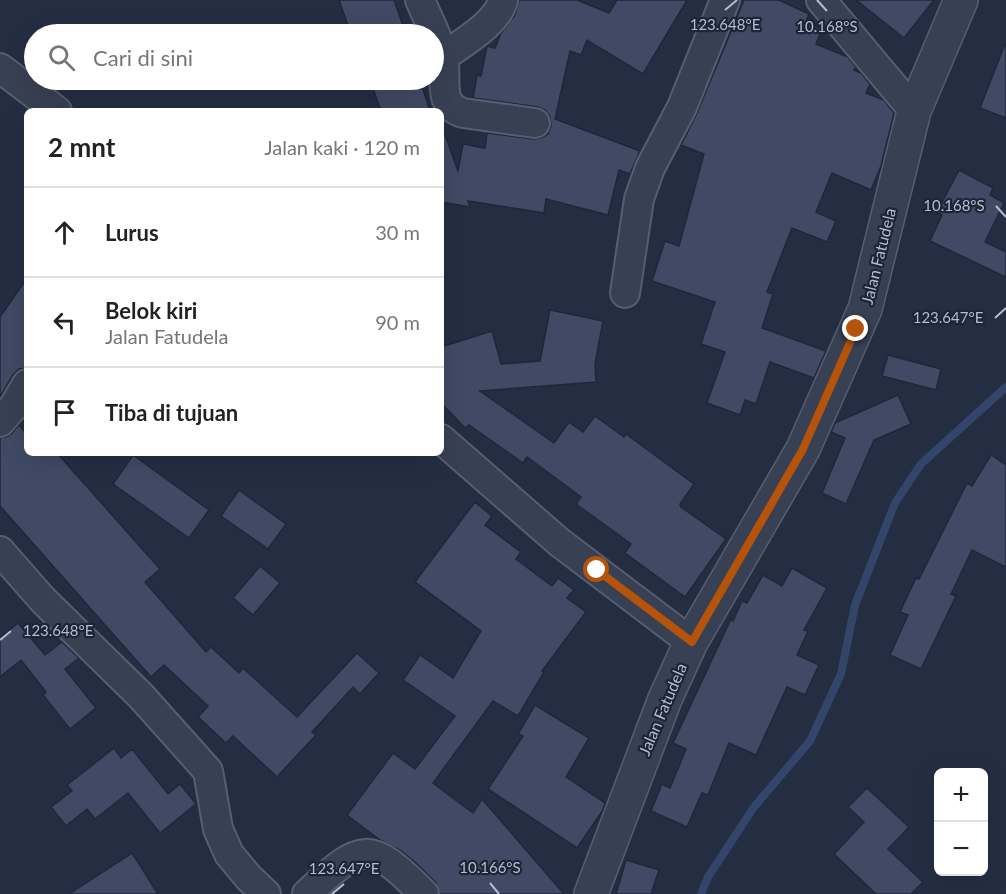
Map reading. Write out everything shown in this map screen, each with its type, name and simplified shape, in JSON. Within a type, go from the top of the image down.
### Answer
[{"type":"street","points":[[420,0],[430,24]]},
{"type":"street","points":[[444,56],[483,28],[501,7],[503,0]]},
{"type":"street","points":[[625,293],[639,199],[650,168],[682,107],[725,0]]},
{"type":"street","points":[[821,0],[914,111]]},
{"type":"street","name":"Jalan Fatudela","points":[[591,894],[665,699],[692,642],[803,449],[865,309],[914,111],[961,0]]},
{"type":"street","points":[[0,68],[24,86]]},
{"type":"street","points":[[444,74],[445,92],[450,106],[455,111],[535,123]]},
{"type":"street","points":[[29,90],[53,108]]},
{"type":"street","points":[[0,422],[14,406],[24,389]]},
{"type":"street","points":[[444,442],[559,542],[692,642]]},
{"type":"street","points":[[0,551],[43,600],[141,696],[208,771],[219,829],[229,854],[266,894]]},
{"type":"street","points":[[307,894],[348,858],[369,853],[399,869],[424,894]]},
{"type":"building","points":[[339,0],[394,0],[402,24],[347,24]]},
{"type":"building","points":[[519,0],[577,0],[609,13],[617,0],[687,0],[643,74],[587,40],[581,55],[570,51],[555,119],[640,151],[630,174],[619,170],[608,215],[546,199],[544,213],[468,201],[470,207],[444,203],[444,132],[458,171],[463,144],[485,148],[487,133],[533,139],[548,134],[551,126],[550,116],[545,110],[538,107],[473,98],[477,75],[481,76],[487,46],[495,48],[501,33],[515,15]]},
{"type":"building","points":[[744,0],[779,0],[809,14],[806,22],[822,29],[816,44],[848,57],[856,67],[854,70],[861,73],[870,84],[866,93],[884,100],[894,113],[881,166],[871,190],[832,173],[816,212],[836,221],[827,242],[792,228],[767,292],[773,294],[762,328],[826,351],[814,378],[770,362],[756,404],[745,400],[740,415],[707,403],[725,352],[701,344],[715,302],[652,281],[665,241],[679,246],[704,154],[681,145],[697,113]]},
{"type":"building","points":[[856,0],[934,0],[904,38]]},
{"type":"building","points":[[1006,44],[1006,118],[980,108]]},
{"type":"building","points":[[374,90],[423,90],[429,108],[380,108]]},
{"type":"building","points":[[959,170],[993,188],[990,195],[1004,203],[985,242],[1006,252],[1006,277],[930,241],[942,215],[937,212]]},
{"type":"building","points":[[24,282],[24,368],[19,369],[13,375],[0,397],[0,317]]},
{"type":"building","points":[[550,310],[603,321],[595,364],[596,382],[480,391],[554,443],[569,422],[583,432],[595,416],[624,437],[626,434],[694,484],[680,504],[681,507],[726,539],[685,597],[625,553],[631,544],[576,504],[581,497],[527,457],[523,463],[469,425],[465,428],[444,406],[444,346],[492,331],[501,364],[540,361]]},
{"type":"building","points":[[888,355],[941,369],[936,390],[882,376]]},
{"type":"building","points":[[898,395],[911,424],[874,440],[846,504],[822,493],[845,438],[831,432],[835,423]]},
{"type":"building","points":[[19,425],[24,431],[24,456],[60,456],[160,569],[145,582],[206,652],[211,647],[239,673],[243,668],[297,717],[357,653],[379,673],[360,694],[353,687],[312,732],[316,735],[277,777],[233,736],[226,743],[198,717],[208,706],[164,665],[151,677],[0,506],[0,438],[12,433]]},
{"type":"building","points":[[991,455],[1006,465],[1006,567],[972,550],[951,594],[956,596],[921,669],[890,655],[908,615],[900,612],[967,483],[972,486]]},
{"type":"building","points":[[134,456],[209,510],[189,538],[113,484]]},
{"type":"building","points":[[239,490],[286,524],[268,549],[221,516]]},
{"type":"building","points":[[475,502],[492,516],[485,525],[521,552],[516,559],[552,586],[558,578],[574,590],[567,598],[586,612],[542,671],[544,672],[518,716],[493,701],[433,783],[473,813],[482,799],[564,894],[440,894],[436,883],[416,863],[347,815],[393,753],[415,769],[455,716],[403,680],[420,655],[453,678],[481,631],[415,582]]},
{"type":"building","points":[[260,566],[280,583],[253,615],[233,598]]},
{"type":"building","points":[[792,568],[827,588],[804,630],[808,631],[797,655],[819,665],[805,695],[787,687],[756,755],[729,743],[708,795],[702,793],[687,827],[651,811],[662,784],[670,788],[686,749],[673,743],[731,619],[733,621],[742,601],[747,603],[763,575],[782,586]]},
{"type":"building","points":[[18,623],[45,655],[62,642],[79,658],[65,669],[96,708],[70,729],[43,695],[46,692],[21,660],[0,677],[0,638]]},
{"type":"building","points":[[535,705],[589,738],[566,777],[605,803],[603,810],[577,848],[488,789],[523,736],[518,734]]},
{"type":"building","points":[[114,748],[121,758],[132,749],[168,794],[180,784],[196,804],[160,833],[128,793],[95,819],[87,809],[66,826],[51,807],[72,791],[67,785]]},
{"type":"building","points":[[867,788],[909,827],[888,849],[923,882],[911,894],[876,894],[834,854],[864,822],[848,807]]},
{"type":"building","points":[[132,853],[158,894],[69,894]]},
{"type":"building","points":[[626,860],[659,870],[651,894],[616,894]]},
{"type":"waterway","points":[[701,894],[708,877],[754,807],[810,741],[841,674],[855,605],[895,503],[921,464],[1006,387]]},
{"type":"route","points":[[597,570],[692,642],[803,449],[856,329]]}]
